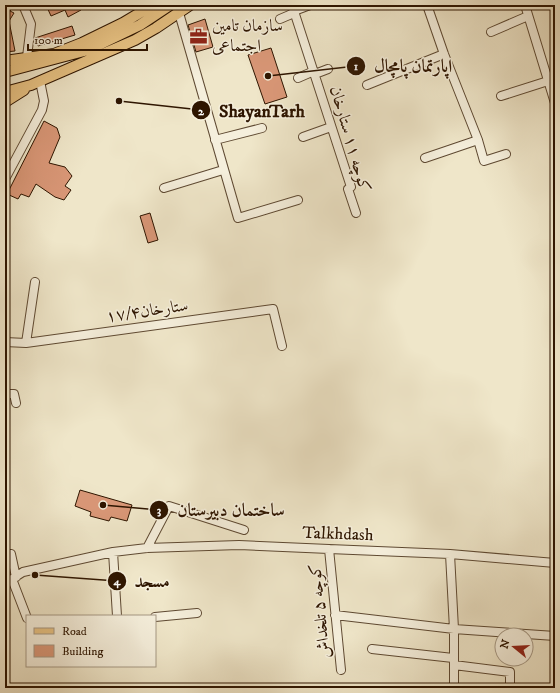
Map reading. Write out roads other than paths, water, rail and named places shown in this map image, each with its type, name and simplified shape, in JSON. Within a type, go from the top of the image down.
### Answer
[{"type":"main road","points":[[5,61],[54,54],[82,43],[123,23],[153,5]]},
{"type":"main road","points":[[5,72],[88,50],[140,25],[170,5]]},
{"type":"main road","points":[[5,92],[36,83],[136,40],[190,5]]},
{"type":"main road","points":[[5,102],[36,83]]},
{"type":"street","points":[[23,5],[31,24],[27,57]]},
{"type":"street","points":[[280,19],[293,10],[310,5]]},
{"type":"street","points":[[427,5],[444,54],[478,140],[484,161],[506,154]]},
{"type":"street","points":[[525,5],[555,103]]},
{"type":"street","name":"کوچه ۱۱ ستارخان","points":[[293,10],[351,187],[348,189],[356,213]]},
{"type":"street","points":[[179,13],[238,218],[298,200]]},
{"type":"street","points":[[491,32],[528,16]]},
{"type":"street","points":[[367,85],[444,54]]},
{"type":"street","points":[[298,78],[328,69]]},
{"type":"street","points":[[501,96],[548,81]]},
{"type":"street","points":[[5,179],[42,110],[44,101],[36,83]]},
{"type":"street","points":[[303,137],[331,127]]},
{"type":"street","points":[[215,140],[262,128]]},
{"type":"street","points":[[425,158],[478,140]]},
{"type":"street","points":[[164,188],[223,170]]},
{"type":"street","points":[[26,343],[35,282]]},
{"type":"street","name":"ستارخان۱۷/۴","points":[[5,342],[26,343],[273,308],[282,346]]},
{"type":"street","points":[[5,394],[14,394],[16,403]]},
{"type":"street","points":[[147,548],[168,506],[244,530]]},
{"type":"street","name":"Talkhdash","points":[[11,579],[23,572],[113,552],[147,548],[239,545],[450,554],[555,564]]},
{"type":"street","name":"کوچه ۵ تلخداش","points":[[329,549],[341,670]]},
{"type":"street","points":[[113,552],[117,615]]},
{"type":"street","points":[[11,554],[11,579],[26,616]]},
{"type":"street","points":[[450,554],[454,629],[454,688]]},
{"type":"street","points":[[156,617],[197,613]]},
{"type":"street","points":[[335,615],[454,629],[555,636]]},
{"type":"street","points":[[372,649],[454,661],[510,672],[510,688]]},
{"type":"place","name":"سازمان تامین اجتماعی","points":[[199,36]]},
{"type":"place","name":"اپارتمان پامچال","points":[[268,76]]},
{"type":"place","name":"ShayanTarh","points":[[119,101]]},
{"type":"place","name":"ساختمان دبیرستان","points":[[103,505]]},
{"type":"place","name":"مسجد","points":[[35,575]]}]
